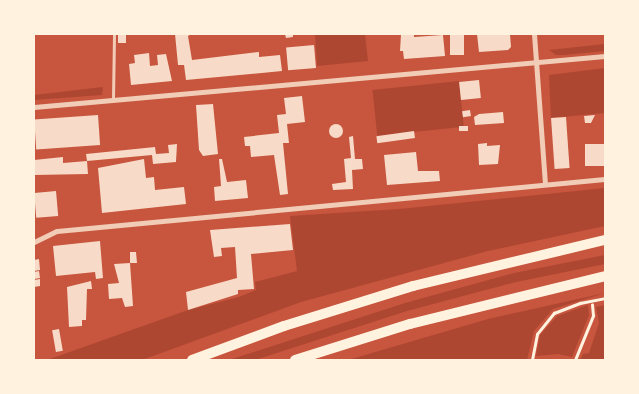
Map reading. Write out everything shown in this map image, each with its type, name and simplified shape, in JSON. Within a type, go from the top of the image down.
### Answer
[{"type":"main road","points":[[192,360],[284,326],[404,288],[506,262],[605,240]]},
{"type":"main road","points":[[295,360],[419,322],[605,276]]},
{"type":"street","points":[[534,34],[546,184]]},
{"type":"street","points":[[34,107],[605,56]]},
{"type":"street","points":[[34,242],[57,231],[605,179]]},
{"type":"lane","points":[[113,100],[114,34]]},
{"type":"path","points":[[532,360],[537,334],[554,313],[580,303],[605,298]]},
{"type":"path","points":[[575,360],[593,316],[592,305]]},
{"type":"shaded area","points":[[315,34],[365,34],[368,61],[317,66]]},
{"type":"shaded area","points":[[605,44],[605,51],[556,55],[549,50]]},
{"type":"shaded area","points":[[605,68],[605,113],[551,118],[549,75]]},
{"type":"shaded area","points":[[459,81],[464,127],[377,136],[372,90]]},
{"type":"shaded area","points":[[103,87],[102,95],[34,100],[34,95]]},
{"type":"shaded area","points":[[605,188],[605,226],[488,251],[301,302],[142,360],[50,359],[188,310],[239,297],[256,290],[255,282],[297,271],[290,216],[399,209]]},
{"type":"shaded area","points":[[605,255],[605,264],[516,282],[407,311],[255,360],[229,360],[405,303],[514,273]]},
{"type":"shaded area","points":[[605,293],[553,309],[534,331],[527,360],[348,360],[488,319]]},
{"type":"shaded area","points":[[588,305],[589,315],[572,357],[558,354],[536,356],[540,335],[557,316]]},
{"type":"shaded area","points":[[605,305],[605,360],[580,360],[583,354],[589,353],[599,323],[596,307]]},
{"type":"building","points":[[118,34],[126,34],[126,43],[118,43]]},
{"type":"building","points":[[175,34],[191,34],[188,36],[192,60],[259,52],[259,57],[280,55],[282,71],[186,80],[184,65],[178,65]]},
{"type":"building","points":[[285,34],[293,34],[293,37],[286,38]]},
{"type":"building","points":[[401,34],[414,34],[414,37],[443,35],[445,56],[404,59],[403,51],[400,51]]},
{"type":"building","points":[[450,34],[464,34],[464,55],[450,55]]},
{"type":"building","points":[[477,34],[510,34],[511,47],[508,50],[479,52]]},
{"type":"building","points":[[314,45],[316,68],[288,70],[286,47]]},
{"type":"building","points":[[149,53],[150,66],[158,65],[157,55],[166,54],[172,81],[131,85],[129,64],[135,63],[134,55]]},
{"type":"building","points":[[479,80],[481,98],[461,100],[459,82]]},
{"type":"building","points":[[302,96],[305,122],[287,124],[289,143],[283,143],[288,194],[280,195],[274,155],[251,157],[250,146],[245,146],[244,137],[279,133],[277,115],[286,114],[284,98]]},
{"type":"building","points":[[213,104],[218,154],[203,156],[199,150],[196,105]]},
{"type":"building","points":[[470,110],[471,116],[463,117],[462,111]]},
{"type":"building","points":[[503,112],[504,123],[475,125],[474,117],[479,114]]},
{"type":"building","points":[[98,115],[100,145],[36,149],[34,119]]},
{"type":"building","points":[[595,115],[591,123],[585,123],[584,116]]},
{"type":"building","points":[[566,117],[570,168],[555,169],[551,118]]},
{"type":"building","points":[[336,124],[341,126],[343,131],[341,136],[336,138],[331,136],[329,131],[331,126]]},
{"type":"building","points":[[459,126],[468,126],[468,131],[459,131]]},
{"type":"building","points":[[414,131],[415,138],[377,143],[376,136]]},
{"type":"building","points":[[353,136],[355,159],[362,159],[363,169],[352,170],[353,189],[333,190],[332,184],[346,182],[344,159],[351,158],[349,137]]},
{"type":"building","points":[[487,143],[487,146],[500,145],[498,164],[479,165],[478,144]]},
{"type":"building","points":[[177,144],[176,162],[153,164],[152,155],[87,161],[86,154],[155,147],[156,154],[169,153],[168,145]]},
{"type":"building","points":[[585,144],[605,144],[605,166],[585,166]]},
{"type":"building","points":[[416,152],[418,171],[439,171],[440,181],[387,185],[384,155]]},
{"type":"building","points":[[63,157],[63,163],[87,161],[88,174],[34,175],[34,160]]},
{"type":"building","points":[[144,159],[146,178],[154,177],[155,190],[184,187],[186,204],[102,213],[98,168]]},
{"type":"building","points":[[219,159],[222,159],[227,182],[246,180],[248,198],[215,201],[214,187],[221,186]]},
{"type":"building","points":[[56,191],[58,216],[36,218],[34,193]]},
{"type":"building","points":[[290,224],[293,250],[251,254],[254,289],[238,290],[238,294],[188,310],[186,292],[237,278],[235,247],[221,248],[222,256],[214,257],[210,230]]},
{"type":"building","points":[[100,241],[103,278],[96,279],[95,272],[56,276],[53,246]]},
{"type":"building","points":[[130,252],[136,252],[137,263],[130,263]]},
{"type":"building","points":[[39,259],[40,270],[34,271],[34,260]]},
{"type":"building","points":[[130,263],[133,306],[125,307],[122,298],[109,299],[108,284],[119,283],[114,264]]},
{"type":"building","points":[[39,271],[40,278],[34,279],[34,272]]},
{"type":"building","points":[[40,279],[40,286],[34,287],[34,280]]},
{"type":"building","points":[[91,281],[92,289],[87,289],[86,320],[82,320],[82,326],[69,327],[67,287]]},
{"type":"building","points":[[59,329],[63,351],[56,352],[52,330]]}]
